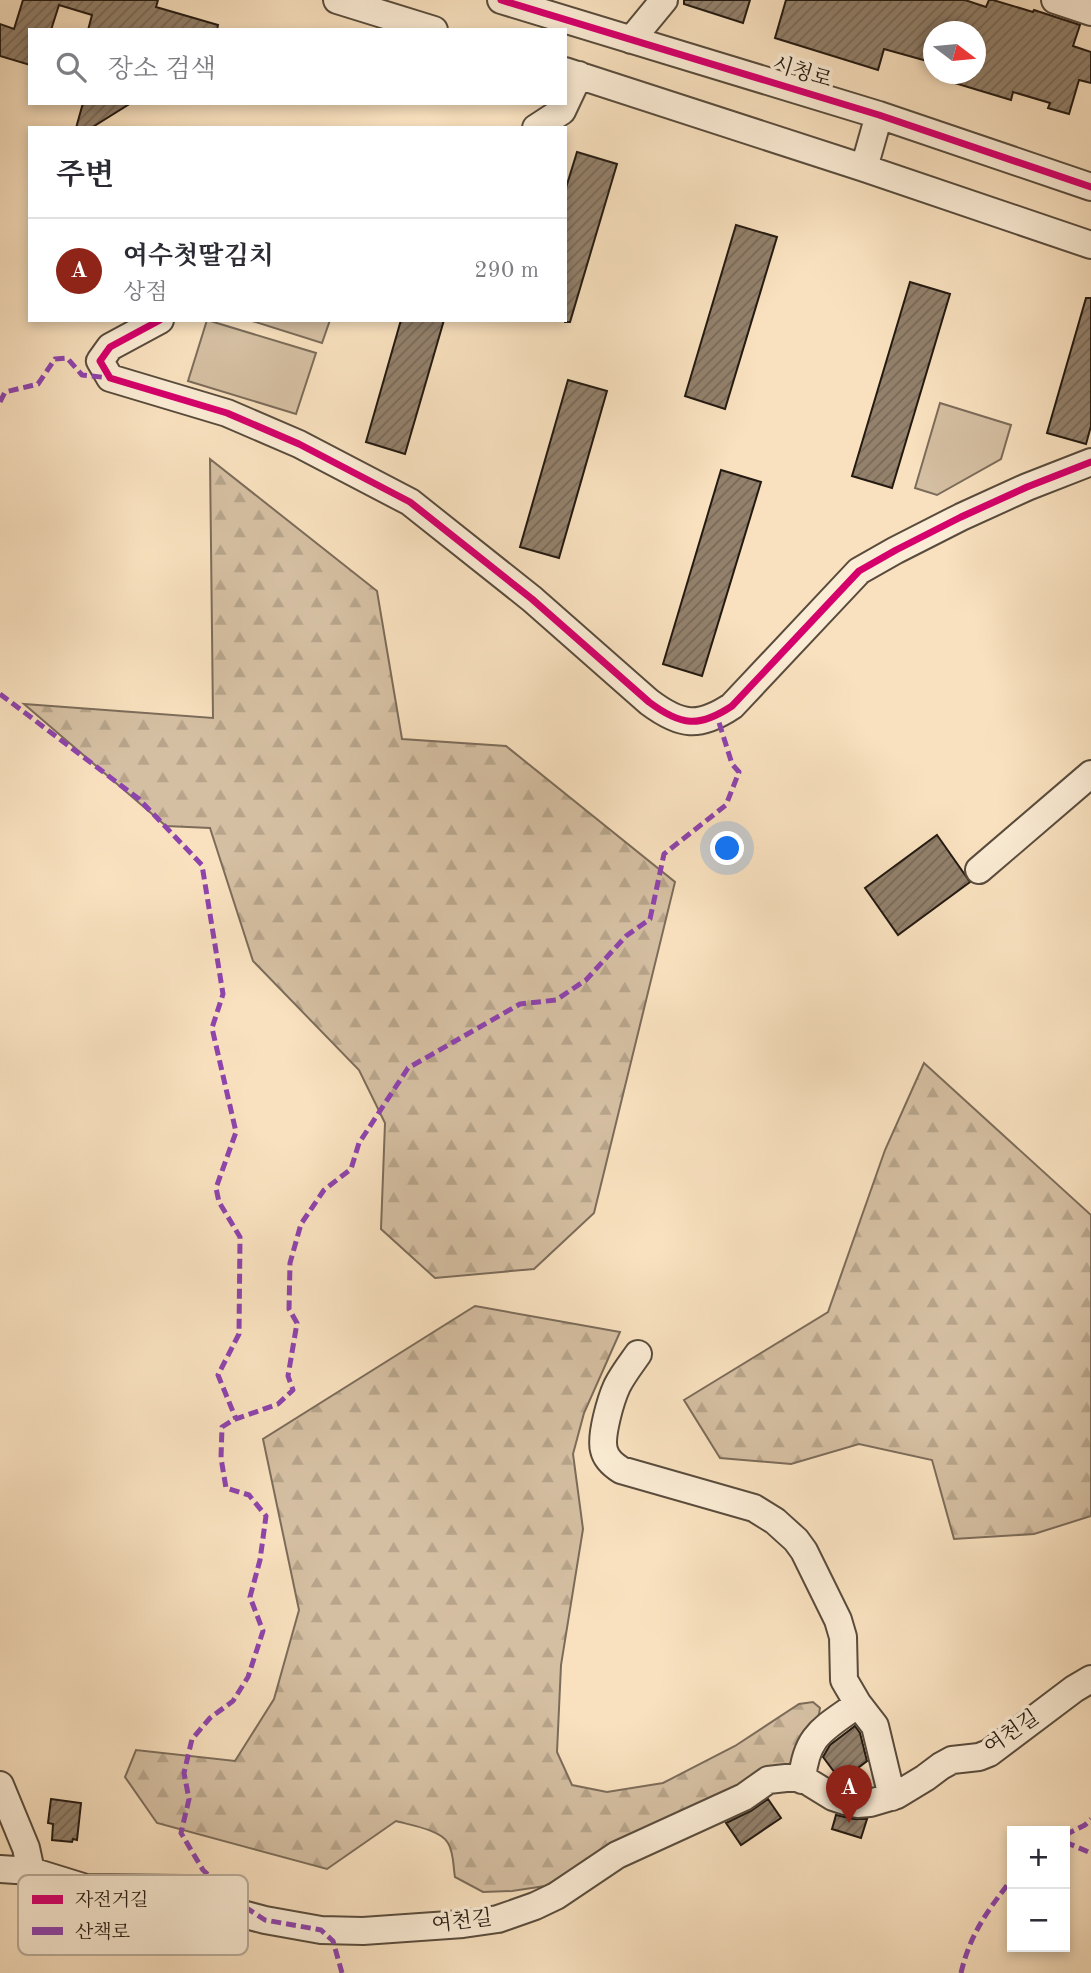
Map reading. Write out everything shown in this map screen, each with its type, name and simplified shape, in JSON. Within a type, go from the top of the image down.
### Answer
[{"type":"street","points":[[337,0],[428,28]]},
{"type":"street","name":"시청로","points":[[501,0],[879,115],[1091,187]]},
{"type":"street","points":[[631,40],[664,0]]},
{"type":"street","points":[[1055,0],[1091,12]]},
{"type":"street","points":[[567,92],[572,73],[1091,245]]},
{"type":"street","points":[[539,126],[562,111],[564,105]]},
{"type":"street","points":[[864,168],[879,115]]},
{"type":"street","points":[[156,322],[110,347],[100,361],[110,378],[227,413],[299,444],[410,502],[532,599],[649,702],[690,722],[717,716],[732,706],[859,571],[961,517],[1027,487],[1091,463]]},
{"type":"street","points":[[979,870],[1091,774]]},
{"type":"street","points":[[638,1354],[615,1390],[605,1428],[604,1450],[611,1463],[621,1470],[754,1508],[785,1528],[804,1550],[838,1620],[843,1637],[844,1680],[875,1726],[892,1797]]},
{"type":"street","name":"여천길","points":[[248,1916],[321,1930],[363,1931],[498,1919],[556,1896],[617,1855],[744,1797],[768,1780],[786,1778],[807,1781],[833,1797],[857,1804],[892,1797],[952,1760],[989,1753],[1091,1679]]},
{"type":"street","points":[[802,1780],[804,1759],[812,1741],[858,1704]]},
{"type":"street","points":[[0,1785],[26,1848],[31,1871]]},
{"type":"street","name":"여천길","points":[[0,1869],[31,1871],[44,1875]]},
{"type":"green space","points":[[206,322],[316,353],[296,414],[188,381]]},
{"type":"green space","points":[[255,322],[329,322],[322,343]]},
{"type":"green space","points":[[940,403],[1011,425],[1001,459],[937,495],[915,488]]},
{"type":"green space","points":[[210,459],[377,591],[402,739],[506,746],[675,882],[594,1213],[534,1269],[435,1278],[381,1229],[385,1123],[359,1070],[253,961],[210,828],[166,826],[24,704],[213,718]]},
{"type":"green space","points":[[924,1063],[1091,1215],[1091,1516],[1034,1534],[954,1539],[932,1460],[859,1444],[791,1464],[720,1458],[684,1400],[828,1312],[885,1150]]},
{"type":"green space","points":[[475,1306],[620,1332],[584,1413],[573,1454],[583,1529],[561,1665],[557,1752],[572,1785],[607,1792],[663,1783],[735,1746],[799,1704],[813,1702],[820,1708],[819,1712],[799,1755],[788,1765],[753,1777],[545,1886],[512,1891],[483,1892],[455,1877],[451,1851],[444,1838],[425,1829],[396,1821],[327,1869],[157,1823],[125,1777],[136,1750],[235,1761],[274,1699],[299,1610],[263,1439]]},
{"type":"building","points":[[23,0],[158,0],[156,7],[218,25],[217,28],[89,28],[92,15],[59,5],[52,28],[28,28],[28,64],[0,56],[0,24],[14,29]]},
{"type":"building","points":[[684,0],[750,0],[743,23],[684,4]]},
{"type":"building","points":[[786,0],[965,0],[986,7],[989,0],[993,0],[1080,25],[1073,46],[1091,52],[1091,83],[1079,80],[1069,114],[1048,108],[1050,103],[1013,92],[1011,100],[958,84],[986,84],[986,21],[923,21],[923,60],[884,49],[878,70],[775,38]]},
{"type":"building","points":[[82,105],[128,105],[94,126],[77,126]]},
{"type":"building","points":[[577,152],[617,164],[570,322],[567,322],[567,184]]},
{"type":"building","points":[[736,225],[777,237],[725,409],[685,396]]},
{"type":"building","points":[[910,282],[950,294],[892,488],[852,476]]},
{"type":"building","points":[[1086,298],[1091,298],[1091,426],[1086,444],[1047,433]]},
{"type":"building","points":[[400,322],[443,322],[405,454],[366,442]]},
{"type":"building","points":[[568,380],[607,391],[559,558],[520,547]]},
{"type":"building","points":[[721,470],[761,482],[702,676],[663,664]]},
{"type":"building","points":[[937,835],[970,882],[898,935],[865,888]]},
{"type":"building","points":[[855,1726],[860,1733],[867,1761],[841,1781],[823,1757],[830,1745]]},
{"type":"building","points":[[51,1799],[81,1803],[77,1840],[52,1840],[53,1824],[48,1823]]},
{"type":"building","points":[[768,1799],[781,1818],[741,1845],[726,1823]]},
{"type":"building","points":[[836,1815],[867,1819],[861,1838],[832,1829]]},
{"type":"marked path","points":[[0,402],[5,392],[38,384],[55,359],[67,358],[82,375],[110,378]]},
{"type":"marked path","points":[[0,694],[139,799],[202,865],[223,994],[212,1028],[236,1132],[216,1188],[219,1202],[240,1237],[239,1334],[218,1375],[236,1419]]},
{"type":"marked path","points":[[208,1875],[181,1833],[189,1799],[184,1773],[192,1739],[210,1718],[233,1701],[248,1677],[263,1631],[250,1597],[260,1560],[266,1516],[249,1495],[226,1488],[221,1458],[222,1427],[233,1420],[278,1404],[293,1390],[288,1376],[297,1323],[289,1309],[290,1263],[301,1224],[324,1190],[351,1169],[359,1143],[408,1068],[520,1004],[556,1000],[586,980],[626,936],[650,919],[664,854],[726,805],[739,772],[732,764],[717,716]]},
{"type":"marked path","points":[[1070,1832],[1091,1819]]},
{"type":"marked path","points":[[1070,1844],[1091,1853]]},
{"type":"marked path","points":[[961,1973],[969,1946],[981,1923],[1007,1885]]},
{"type":"marked path","points":[[248,1909],[265,1920],[321,1930],[333,1941],[342,1973]]},
{"type":"cycle path","points":[[501,0],[879,115],[1091,187]]},
{"type":"cycle path","points":[[156,322],[110,347],[100,361],[110,378],[227,413],[299,444],[410,502],[532,599],[649,702],[681,720],[700,721],[732,706],[859,571],[961,517],[1091,462]]},
{"type":"place","name":"여수첫딸김치","points":[[849,1823]]}]
